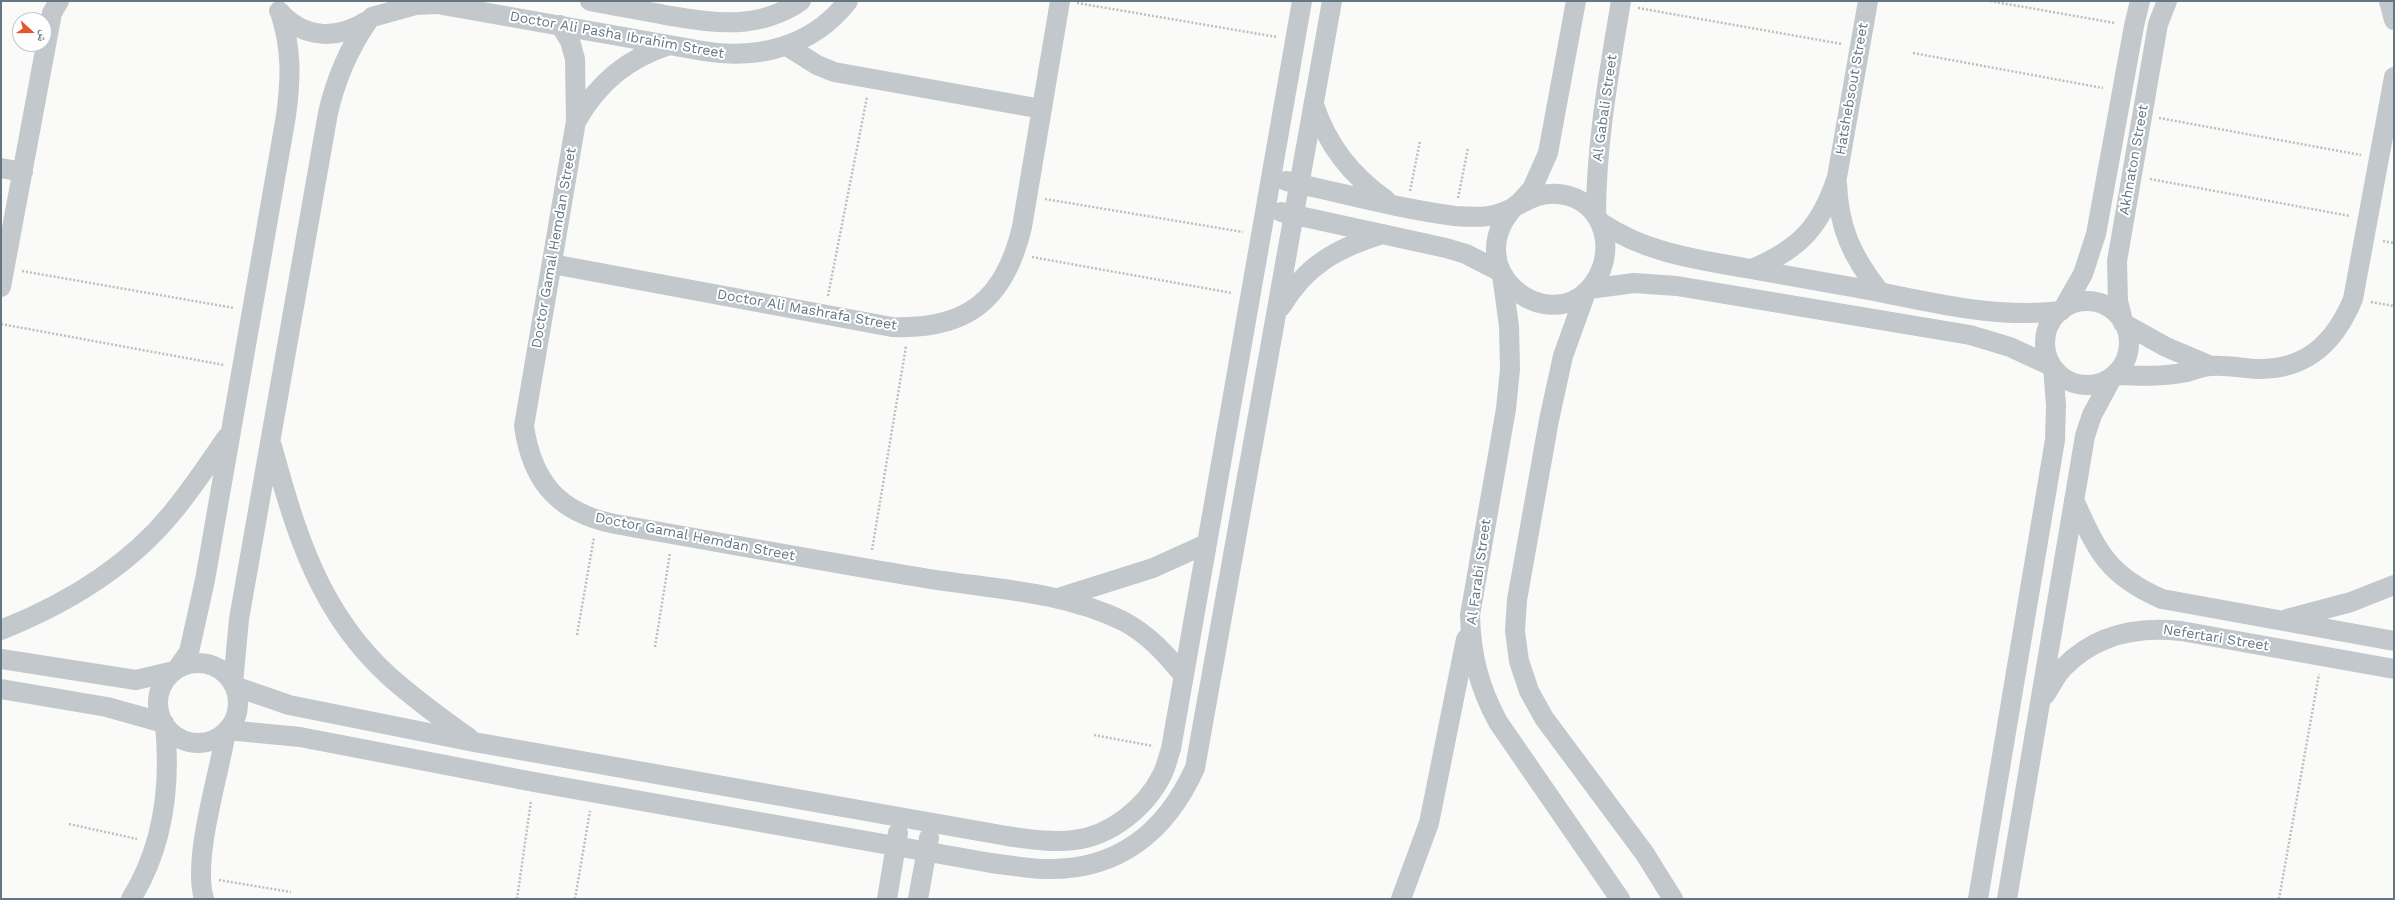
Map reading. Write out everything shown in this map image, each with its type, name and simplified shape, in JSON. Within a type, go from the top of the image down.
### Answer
[{"type":"street","points":[[234,685],[239,619],[333,92],[346,54],[383,1]]},
{"type":"street","name":"Doctor Ali Pasha Ibrahim Street","points":[[590,1],[724,24],[750,22],[770,16],[801,1]]},
{"type":"street","points":[[234,685],[289,705],[474,742],[1044,841],[1075,840],[1090,836],[1105,831],[1128,817],[1147,798],[1162,775],[1172,742],[1302,1]]},
{"type":"street","points":[[226,731],[300,737],[592,793],[926,852],[1045,869],[1073,868],[1100,862],[1125,851],[1142,839],[1168,816],[1184,793],[1195,768],[1332,1]]},
{"type":"street","points":[[1576,1],[1548,153],[1532,189],[1506,216],[1498,236],[1496,258],[1502,274],[1512,288],[1525,298],[1540,303],[1562,303],[1572,300],[1588,290],[1598,278],[1604,264],[1606,243],[1598,219]]},
{"type":"street","name":"Hatshebsout Street","points":[[1752,269],[1776,259],[1798,244],[1816,224],[1829,202],[1837,176],[1868,1]]},
{"type":"street","name":"Akhnaton Street","points":[[2062,310],[2077,286],[2090,254],[2140,1]]},
{"type":"street","name":"Akhnaton Street","points":[[2123,322],[2117,294],[2117,261],[2158,24],[2167,1]]},
{"type":"street","points":[[2389,1],[2394,20]]},
{"type":"street","name":"Doctor Ali Mashrafa Street","points":[[552,264],[886,326],[909,328],[948,321],[967,313],[983,302],[997,288],[1008,272],[1016,254],[1042,109],[1067,2]]},
{"type":"street","name":"Doctor Ali Pasha Ibrahim Street","points":[[276,7],[292,24],[306,31],[322,35],[338,34],[354,29],[370,19],[415,5],[437,4],[724,54],[745,55],[787,46],[817,30],[842,3]]},
{"type":"street","name":"Al Gabali Street","points":[[1598,219],[1598,151],[1602,116],[1621,3]]},
{"type":"street","points":[[1,287],[53,5]]},
{"type":"street","points":[[131,899],[144,877],[157,843],[162,823],[167,778],[164,724],[158,701],[161,689],[188,652],[195,629],[231,432],[290,88],[291,62],[288,36],[276,7]]},
{"type":"street","name":"Doctor Gamal Hemdan Street","points":[[560,25],[570,41],[575,59],[576,121],[524,426],[527,447],[534,467],[544,484],[559,500],[576,512],[597,520],[869,569],[1058,598],[1125,622],[1152,641],[1167,655],[1183,676]]},
{"type":"street","name":"Doctor Gamal Hemdan Street","points":[[576,121],[588,100],[605,81],[620,69],[646,53],[670,44]]},
{"type":"street","points":[[787,46],[817,66],[834,72],[1042,109]]},
{"type":"street","points":[[1588,290],[1634,283],[1678,286],[1970,335],[2010,347],[2052,367],[2070,382],[2081,385],[2093,385],[2114,375],[2166,375],[2211,366],[2259,369],[2284,367],[2308,358],[2328,342],[2343,322],[2353,298],[2394,77]]},
{"type":"street","points":[[1314,103],[1322,128],[1335,150],[1350,170],[1399,205]]},
{"type":"street","points":[[1,168],[23,172]]},
{"type":"street","name":"Hatshebsout Street","points":[[1837,176],[1838,208],[1846,238],[1860,266],[1879,292]]},
{"type":"street","points":[[1271,178],[1455,216],[1473,217],[1495,215],[1532,196],[1546,193],[1561,194],[1581,202],[1598,219],[1620,236],[1661,252],[1996,314],[2025,314],[2062,310]]},
{"type":"street","points":[[1266,209],[1446,248],[1466,254],[1502,274]]},
{"type":"street","points":[[1276,316],[1290,291],[1309,270],[1332,254],[1357,242],[1385,234]]},
{"type":"street","name":"Al Farabi Street","points":[[1502,274],[1509,326],[1510,369],[1506,409],[1470,615],[1471,643],[1476,671],[1485,697],[1494,716],[1620,899]]},
{"type":"street","points":[[1588,290],[1563,356],[1549,420],[1517,600],[1515,631],[1519,662],[1529,691],[1544,718],[1645,854],[1673,899]]},
{"type":"street","points":[[1978,899],[2055,440],[2056,405],[2052,367],[2046,355],[2046,336],[2053,319],[2062,310],[2073,304],[2095,302],[2106,306],[2123,322],[2166,347],[2211,366]]},
{"type":"street","points":[[2007,899],[2085,436],[2092,415],[2114,375],[2127,356],[2129,345],[2123,322]]},
{"type":"street","points":[[1,630],[38,616],[75,596],[110,572],[142,545],[172,514],[231,432]]},
{"type":"street","points":[[271,441],[291,517],[308,561],[330,603],[357,642],[389,676],[474,742]]},
{"type":"street","name":"Nefertari Street","points":[[2074,500],[2102,557],[2119,576],[2139,590],[2162,599],[2394,641]]},
{"type":"street","name":"Doctor Gamal Hemdan Street","points":[[1058,598],[1146,571],[1206,544]]},
{"type":"street","points":[[2280,620],[2351,602],[2394,585]]},
{"type":"street","points":[[1401,899],[1429,823],[1470,615]]},
{"type":"street","name":"Nefertari Street","points":[[2040,702],[2063,668],[2082,651],[2105,638],[2130,630],[2155,628],[2181,631],[2394,669]]},
{"type":"street","points":[[1,659],[136,680],[196,664],[214,666],[225,673],[234,685],[238,697],[238,709],[234,720],[226,731],[214,740],[200,743],[187,741],[174,735],[164,724],[107,707],[1,689]]},
{"type":"street","points":[[204,899],[201,877],[203,844],[226,731]]},
{"type":"street","points":[[1172,742],[1201,741]]},
{"type":"street","points":[[887,899],[900,817]]},
{"type":"street","points":[[918,899],[931,822]]},
{"type":"path","points":[[1990,1],[2134,26]]},
{"type":"path","points":[[1067,2],[1296,40]]},
{"type":"path","points":[[1621,3],[1860,47]]},
{"type":"path","points":[[1913,53],[2122,91]]},
{"type":"path","points":[[825,315],[870,79]]},
{"type":"path","points":[[2142,115],[2379,158]]},
{"type":"path","points":[[1399,205],[1420,141]]},
{"type":"path","points":[[1455,216],[1468,148]]},
{"type":"path","points":[[2131,176],[2368,220]]},
{"type":"path","points":[[1027,196],[1261,235]]},
{"type":"path","points":[[1016,254],[1250,296]]},
{"type":"path","points":[[5,268],[252,311]]},
{"type":"path","points":[[1,324],[242,368]]},
{"type":"path","points":[[869,569],[909,328]]},
{"type":"path","points":[[577,635],[597,520]]},
{"type":"path","points":[[655,647],[672,534]]},
{"type":"path","points":[[2279,899],[2323,656]]},
{"type":"path","points":[[1094,735],[1172,742]]},
{"type":"path","points":[[517,899],[534,782]]},
{"type":"path","points":[[575,899],[592,793]]},
{"type":"path","points":[[69,824],[157,843]]},
{"type":"path","points":[[201,877],[291,892]]}]
